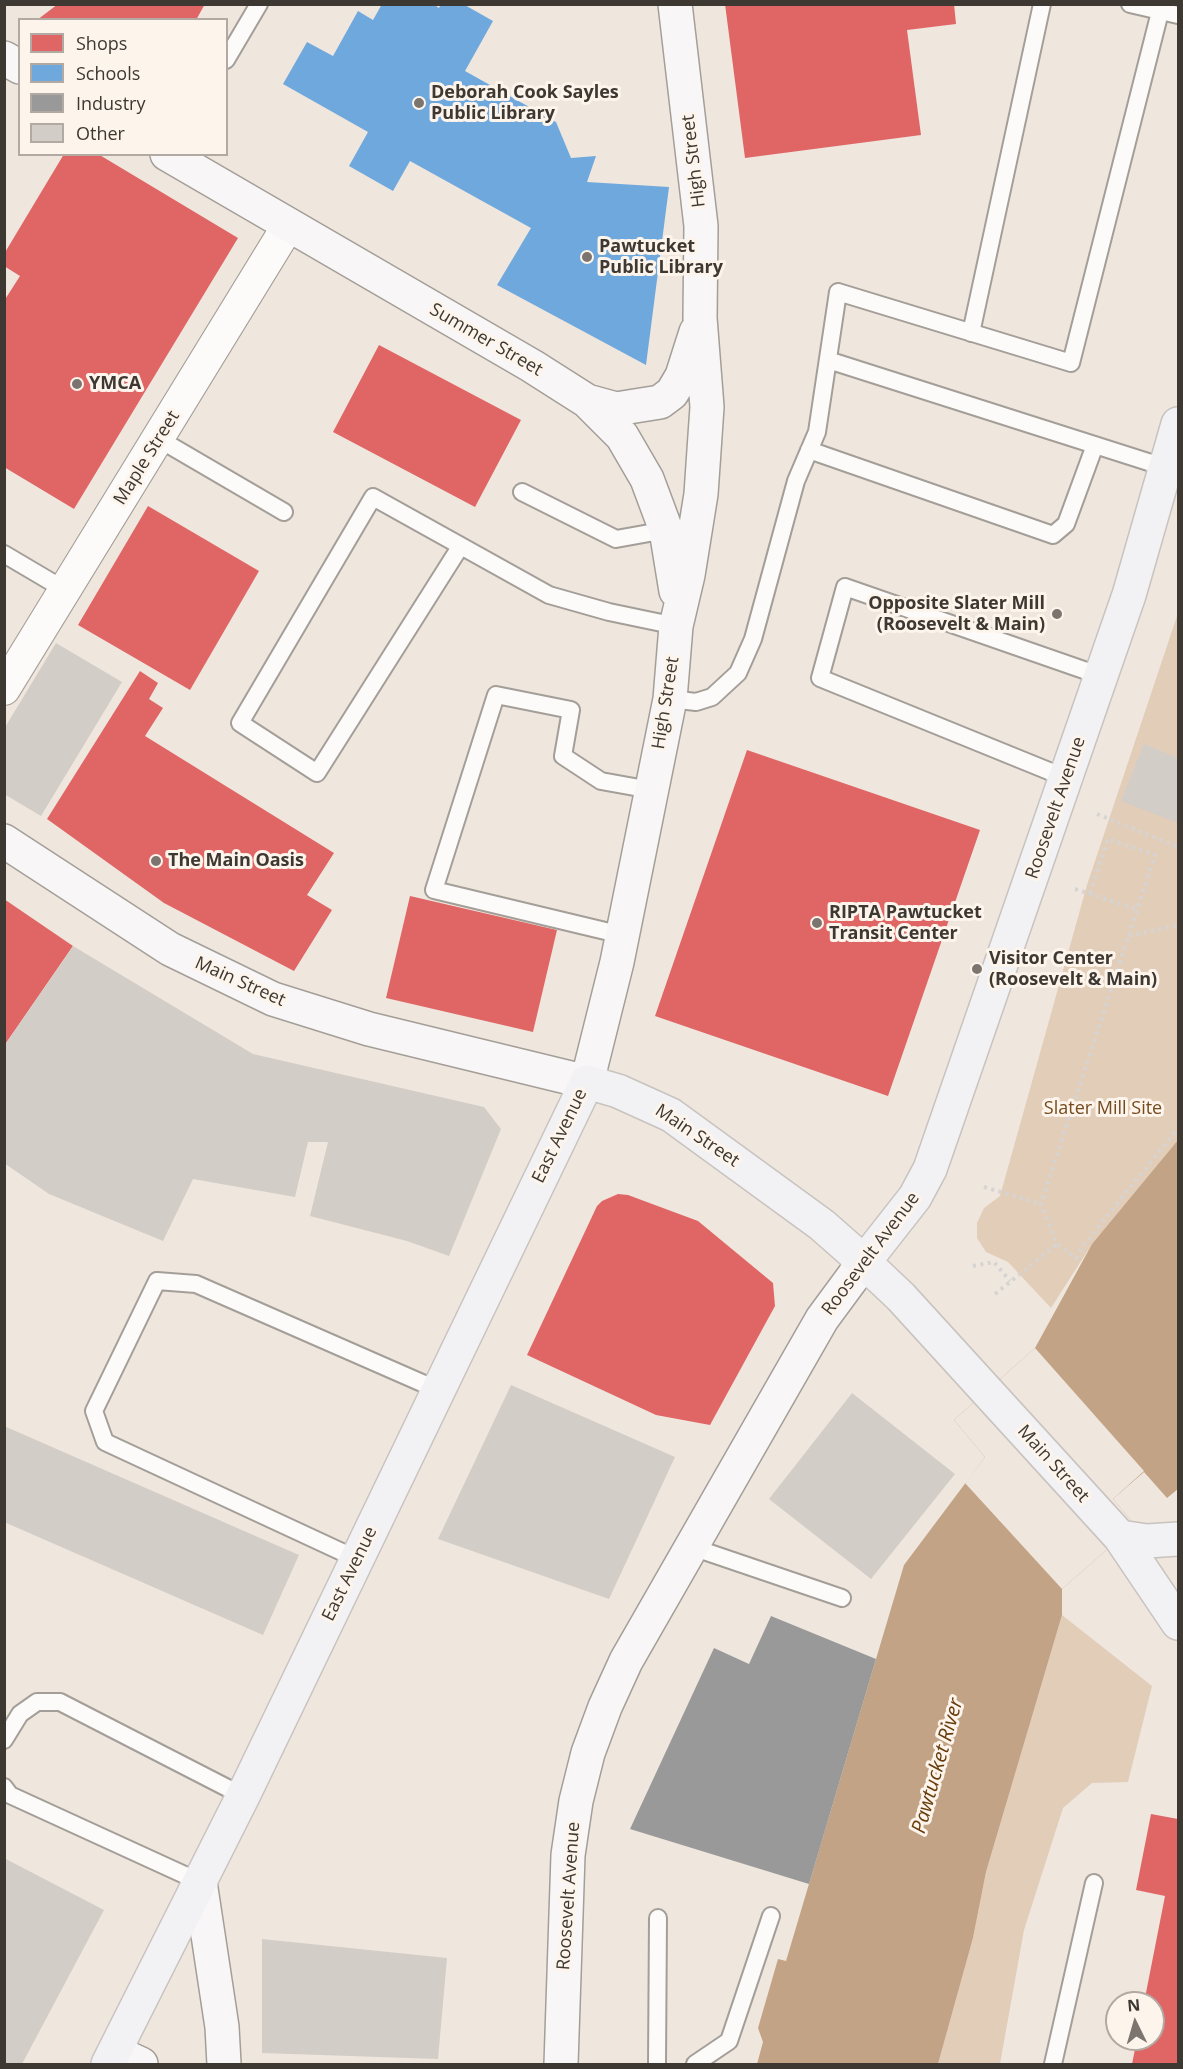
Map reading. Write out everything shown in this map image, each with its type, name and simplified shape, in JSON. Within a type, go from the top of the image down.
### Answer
[{"type":"main road","name":"High Street","points":[[587,1082],[622,935],[670,699],[676,626],[688,575],[701,494],[707,407],[700,318],[701,226],[675,4]]},
{"type":"main road","points":[[4,58],[18,66]]},
{"type":"main road","name":"Summer Street","points":[[171,156],[532,366],[587,401],[608,420],[635,455],[647,479],[666,530],[676,587],[676,626]]},
{"type":"main road","name":"High Street","points":[[587,401],[615,409],[660,402],[672,393],[682,376],[700,318]]},
{"type":"main road","name":"Roosevelt Avenue","points":[[561,2064],[568,1855],[579,1791],[605,1707],[627,1660],[822,1318],[915,1197],[930,1169],[1129,595],[1179,424]]},
{"type":"main road","name":"Main Street","points":[[4,841],[170,949],[273,999],[369,1029],[587,1082],[645,1102],[686,1124],[822,1226],[901,1297],[1120,1538],[1179,1623]]},
{"type":"main road","name":"East Avenue","points":[[122,2060],[200,1882],[587,1082]]},
{"type":"main road","points":[[1120,1538],[1179,1539]]},
{"type":"main road","points":[[200,1882],[214,1953],[224,2064]]},
{"type":"street","name":"Maple Street","points":[[4,690],[288,226]]},
{"type":"lane","points":[[228,57],[259,4]]},
{"type":"lane","points":[[971,333],[1042,4]]},
{"type":"lane","points":[[1130,4],[1161,8],[1179,15]]},
{"type":"lane","points":[[670,699],[696,702],[712,697],[738,673],[765,603],[796,481],[817,432],[838,292],[1071,363],[1161,8]]},
{"type":"lane","points":[[828,360],[1167,468]]},
{"type":"lane","points":[[159,439],[284,512]]},
{"type":"lane","points":[[809,450],[1053,536],[1066,524],[1095,445]]},
{"type":"lane","points":[[522,492],[616,539],[666,530]]},
{"type":"lane","points":[[460,547],[317,773],[240,723],[373,497],[549,595],[609,612],[676,626]]},
{"type":"lane","points":[[4,554],[65,590]]},
{"type":"lane","points":[[1066,778],[820,678],[844,587],[1101,676]]},
{"type":"lane","points":[[622,935],[434,890],[496,695],[571,710],[563,756],[601,781],[651,790]]},
{"type":"lane","points":[[357,1559],[105,1442],[94,1411],[158,1281],[196,1284],[438,1390]]},
{"type":"lane","points":[[692,1546],[842,1598]]},
{"type":"lane","points":[[4,1740],[20,1714],[37,1702],[60,1702],[243,1796]]},
{"type":"lane","points":[[4,1787],[10,1795],[200,1882]]},
{"type":"lane","points":[[1053,2064],[1095,1883]]},
{"type":"lane","points":[[696,2064],[729,2041],[771,1916]]},
{"type":"lane","points":[[657,2064],[658,1918]]},
{"type":"path","points":[[1097,814],[1179,847]]},
{"type":"path","points":[[1090,893],[1108,839],[1155,855],[1041,1204],[1057,1244],[1076,1258],[1083,1245],[1179,1128]]},
{"type":"path","points":[[1075,889],[1137,909]]},
{"type":"path","points":[[1129,936],[1179,925]]},
{"type":"path","points":[[984,1187],[1041,1204]]},
{"type":"path","points":[[995,1294],[1057,1244]]},
{"type":"path","points":[[973,1266],[994,1262],[1010,1281]]},
{"type":"green space","name":"Slater Mill Site","points":[[1178,613],[1178,1140],[1092,1244],[1051,1308],[1008,1262],[986,1252],[977,1238],[977,1223],[984,1208],[1000,1196],[1087,885]]},
{"type":"green space","points":[[1062,1615],[1152,1686],[1128,1782],[1092,1783],[1063,1808],[1024,1930],[1000,2064],[938,2064],[973,1938],[986,1872]]},
{"type":"water","name":"Pawtucket River","points":[[1178,1140],[1178,1489],[1167,1498],[1144,1472],[1113,1499],[1135,1525],[1062,1589],[1062,1615],[986,1872],[973,1938],[938,2064],[757,2064],[763,2042],[758,2028],[778,1959],[786,1961],[904,1565],[985,1457],[954,1420],[1035,1348],[1092,1244]]},
{"type":"pier","points":[[1035,1348],[1144,1471],[1113,1499],[1135,1525],[1062,1589],[965,1483],[985,1457],[954,1420]]},
{"type":"building: Shops","points":[[58,4],[205,4],[197,18],[40,18]]},
{"type":"building: Shops","points":[[725,4],[954,4],[956,24],[907,30],[921,135],[745,158]]},
{"type":"building: Shops","name":"YMCA","points":[[63,156],[101,156],[238,238],[74,509],[4,467],[4,301],[20,276],[4,266],[4,254]]},
{"type":"building: Shops","points":[[379,345],[521,420],[475,507],[333,432]]},
{"type":"building: Shops","points":[[148,506],[259,571],[190,690],[78,625]]},
{"type":"building: Shops","points":[[140,671],[158,683],[149,699],[163,708],[145,736],[334,853],[307,895],[332,910],[294,971],[164,903],[47,819]]},
{"type":"building: Shops","name":"RIPTA Pawtucket Transit Center","points":[[747,750],[980,830],[888,1096],[655,1016]]},
{"type":"building: Shops","points":[[410,896],[557,930],[533,1032],[386,998]]},
{"type":"building: Shops","points":[[4,899],[73,946],[4,1046]]},
{"type":"building: Shops","points":[[618,1194],[628,1195],[698,1221],[773,1283],[775,1306],[710,1425],[656,1415],[527,1355],[597,1206],[602,1201]]},
{"type":"building: Shops","points":[[1151,1814],[1178,1819],[1178,2064],[1132,2064],[1135,2051],[1165,2051],[1165,1991],[1146,1991],[1165,1896],[1136,1890]]},
{"type":"building: Schools","points":[[382,4],[433,4],[439,8],[441,4],[463,4],[493,21],[465,71],[556,122],[571,158],[596,156],[587,182],[669,187],[646,365],[497,285],[531,228],[410,161],[393,191],[349,166],[368,132],[283,84],[307,42],[333,56],[358,11],[373,20]]},
{"type":"building: Industry","points":[[771,1616],[876,1659],[809,1884],[630,1829],[714,1648],[749,1664]]},
{"type":"building: Other","points":[[56,643],[122,682],[41,816],[4,794],[4,729]]},
{"type":"building: Other","points":[[1144,744],[1178,758],[1178,823],[1121,801]]},
{"type":"building: Other","points":[[73,946],[253,1054],[484,1107],[501,1129],[449,1256],[407,1241],[310,1216],[328,1142],[308,1142],[295,1197],[193,1179],[163,1241],[49,1194],[4,1163],[4,1046]]},
{"type":"building: Other","points":[[511,1385],[675,1457],[609,1599],[438,1539]]},
{"type":"building: Other","points":[[852,1393],[955,1474],[871,1579],[769,1499]]},
{"type":"building: Other","points":[[4,1426],[299,1555],[263,1635],[4,1522]]},
{"type":"building: Other","points":[[4,1858],[104,1910],[22,2064],[4,2064]]},
{"type":"building: Other","points":[[262,1939],[447,1958],[438,2059],[262,2053]]},
{"type":"place","name":"Deborah Cook Sayles Public Library","points":[[419,103]]},
{"type":"place","name":"Pawtucket Public Library","points":[[587,257]]},
{"type":"place","name":"YMCA","points":[[77,384]]},
{"type":"place","name":"Opposite Slater Mill (Roosevelt & Main)","points":[[1057,614]]},
{"type":"place","name":"The Main Oasis","points":[[156,861]]},
{"type":"place","name":"RIPTA Pawtucket Transit Center","points":[[817,923]]},
{"type":"place","name":"Visitor Center (Roosevelt & Main)","points":[[977,969]]}]
